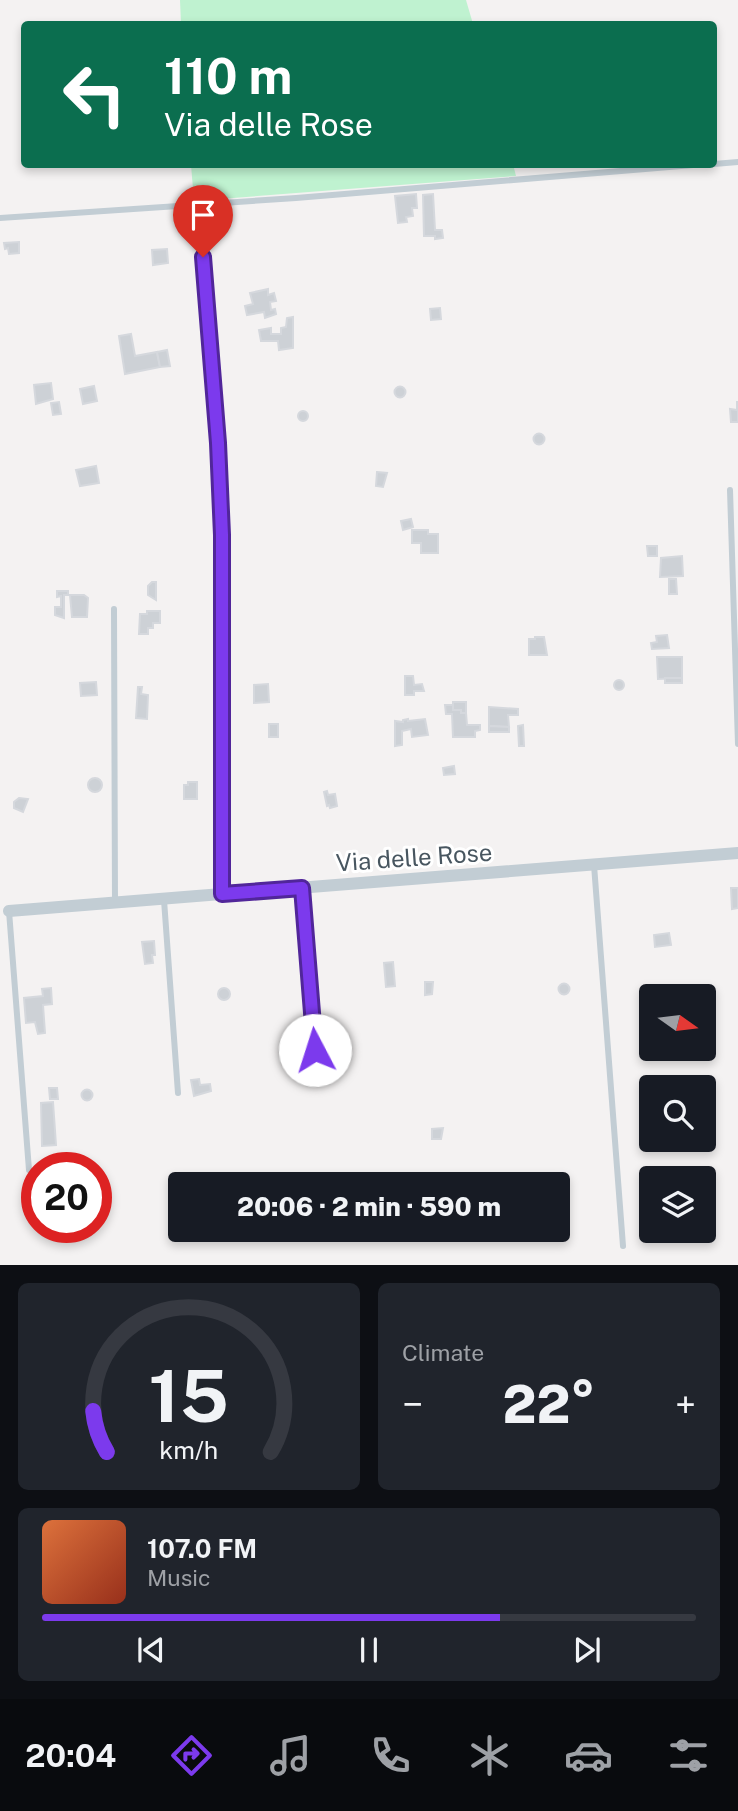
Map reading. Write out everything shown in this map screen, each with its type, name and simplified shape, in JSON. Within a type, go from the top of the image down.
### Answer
[{"type":"street","points":[[199,204],[218,443],[222,535],[222,894]]},
{"type":"street","name":"Via delle Rose","points":[[9,911],[738,853]]},
{"type":"lane","points":[[717,164],[738,162]]},
{"type":"lane","points":[[0,218],[654,168]]},
{"type":"lane","points":[[730,490],[738,744]]},
{"type":"lane","points":[[114,609],[115,902]]},
{"type":"lane","points":[[594,864],[623,1246]]},
{"type":"lane","points":[[302,888],[315,1050]]},
{"type":"lane","points":[[164,898],[178,1093]]},
{"type":"lane","points":[[9,911],[28,1152]]},
{"type":"green space","points":[[180,0],[466,0],[472,21],[181,21]]},
{"type":"green space","points":[[191,168],[514,168],[516,176],[194,201]]},
{"type":"building","points":[[416,194],[417,208],[412,208],[413,216],[406,217],[407,222],[398,223],[395,196]]},
{"type":"building","points":[[433,194],[435,230],[442,230],[443,238],[424,236],[423,195]]},
{"type":"building","points":[[19,242],[19,253],[9,254],[8,248],[5,249],[4,243]]},
{"type":"building","points":[[167,249],[168,263],[153,265],[152,250]]},
{"type":"building","points":[[268,289],[268,295],[274,293],[276,301],[270,302],[271,310],[275,309],[276,314],[265,318],[264,312],[247,315],[245,306],[253,304],[250,293]]},
{"type":"building","points":[[440,308],[441,319],[431,320],[430,309]]},
{"type":"building","points":[[293,317],[293,348],[279,350],[278,341],[261,341],[259,330],[271,328],[271,334],[281,334],[281,328],[286,327],[287,318]]},
{"type":"building","points":[[131,334],[135,356],[157,352],[160,367],[125,374],[119,336]]},
{"type":"building","points":[[167,350],[170,366],[160,367],[157,352]]},
{"type":"building","points":[[51,383],[53,399],[36,404],[34,385]]},
{"type":"building","points":[[94,386],[97,401],[83,404],[80,389]]},
{"type":"building","points":[[400,386],[406,392],[400,398],[394,392]]},
{"type":"building","points":[[59,402],[61,414],[53,415],[51,403]]},
{"type":"building","points":[[737,402],[738,422],[731,422],[730,409],[737,410]]},
{"type":"building","points":[[303,411],[307,412],[307,420],[303,421],[299,420],[298,416],[299,412]]},
{"type":"building","points":[[539,434],[543,435],[543,443],[539,444],[535,443],[534,439],[535,435]]},
{"type":"building","points":[[96,466],[99,483],[80,486],[76,470]]},
{"type":"building","points":[[377,472],[387,473],[383,487],[376,486]]},
{"type":"building","points":[[411,519],[413,527],[403,530],[401,521]]},
{"type":"building","points":[[412,530],[428,530],[428,534],[438,534],[438,553],[421,553],[421,543],[412,543]]},
{"type":"building","points":[[647,546],[657,546],[657,556],[648,556]]},
{"type":"building","points":[[682,556],[683,576],[660,577],[661,558]]},
{"type":"building","points":[[669,579],[676,579],[677,594],[669,594]]},
{"type":"building","points":[[156,582],[156,600],[148,595],[148,586]]},
{"type":"building","points":[[57,591],[68,591],[68,595],[64,595],[64,618],[55,615],[55,607],[61,607],[61,596],[57,597]]},
{"type":"building","points":[[70,595],[84,595],[88,598],[87,617],[72,617]]},
{"type":"building","points":[[147,611],[160,611],[160,623],[153,623],[153,628],[148,628],[148,634],[139,634],[140,614],[147,614]]},
{"type":"building","points":[[667,635],[669,648],[652,649],[651,643],[657,642],[656,636]]},
{"type":"building","points":[[544,637],[547,655],[529,655],[529,639]]},
{"type":"building","points":[[657,657],[682,657],[682,678],[658,679]]},
{"type":"building","points":[[405,676],[413,676],[414,685],[422,684],[424,691],[405,695]]},
{"type":"building","points":[[665,678],[682,678],[682,683],[665,683]]},
{"type":"building","points":[[619,680],[623,681],[623,689],[619,690],[615,689],[614,685],[615,681]]},
{"type":"building","points":[[96,682],[97,695],[81,696],[80,683]]},
{"type":"building","points":[[268,684],[269,702],[254,703],[254,685]]},
{"type":"building","points":[[138,687],[142,687],[141,694],[148,695],[147,719],[136,718]]},
{"type":"building","points":[[453,702],[466,702],[466,713],[453,710]]},
{"type":"building","points":[[445,705],[453,705],[453,710],[466,713],[467,725],[480,725],[480,730],[475,731],[475,737],[453,737],[452,714],[446,714]]},
{"type":"building","points":[[489,707],[518,709],[518,715],[508,715],[509,727],[489,726]]},
{"type":"building","points":[[408,719],[425,719],[428,735],[412,737],[411,729],[402,731],[402,745],[395,746],[395,721],[403,722]]},
{"type":"building","points":[[269,724],[278,724],[278,737],[269,737]]},
{"type":"building","points":[[523,725],[524,746],[519,746],[518,726]]},
{"type":"building","points":[[489,726],[509,727],[509,732],[489,732]]},
{"type":"building","points":[[454,766],[455,774],[444,775],[443,768]]},
{"type":"building","points":[[95,778],[100,780],[100,790],[95,792],[90,790],[88,785],[90,780]]},
{"type":"building","points":[[188,782],[197,782],[197,799],[184,799],[184,785],[188,785]]},
{"type":"building","points":[[327,791],[328,795],[335,794],[337,806],[327,806],[324,792]]},
{"type":"building","points":[[19,798],[28,799],[23,812],[14,808],[14,802]]},
{"type":"building","points":[[731,888],[738,888],[738,908],[732,909]]},
{"type":"building","points":[[669,933],[671,945],[655,947],[654,935]]},
{"type":"building","points":[[154,941],[153,963],[145,964],[142,942]]},
{"type":"building","points":[[393,962],[395,986],[386,987],[384,963]]},
{"type":"building","points":[[425,982],[433,982],[432,994],[425,995]]},
{"type":"building","points":[[564,984],[568,985],[568,993],[564,994],[560,993],[559,989],[560,985]]},
{"type":"building","points":[[51,988],[52,1004],[43,1005],[45,1033],[38,1034],[35,1022],[26,1023],[24,998],[43,996],[42,989]]},
{"type":"building","points":[[224,988],[230,994],[224,1000],[218,994]]},
{"type":"building","points":[[199,1079],[200,1085],[210,1084],[211,1091],[194,1096],[191,1080]]},
{"type":"building","points":[[49,1088],[57,1088],[58,1099],[50,1099]]},
{"type":"building","points":[[87,1089],[93,1095],[87,1101],[81,1095]]},
{"type":"building","points":[[53,1102],[56,1145],[42,1146],[41,1103]]},
{"type":"building","points":[[443,1128],[441,1139],[432,1139],[432,1129]]},
{"type":"route","points":[[203,257],[218,443],[222,535],[222,894],[302,888],[315,1050]]}]
